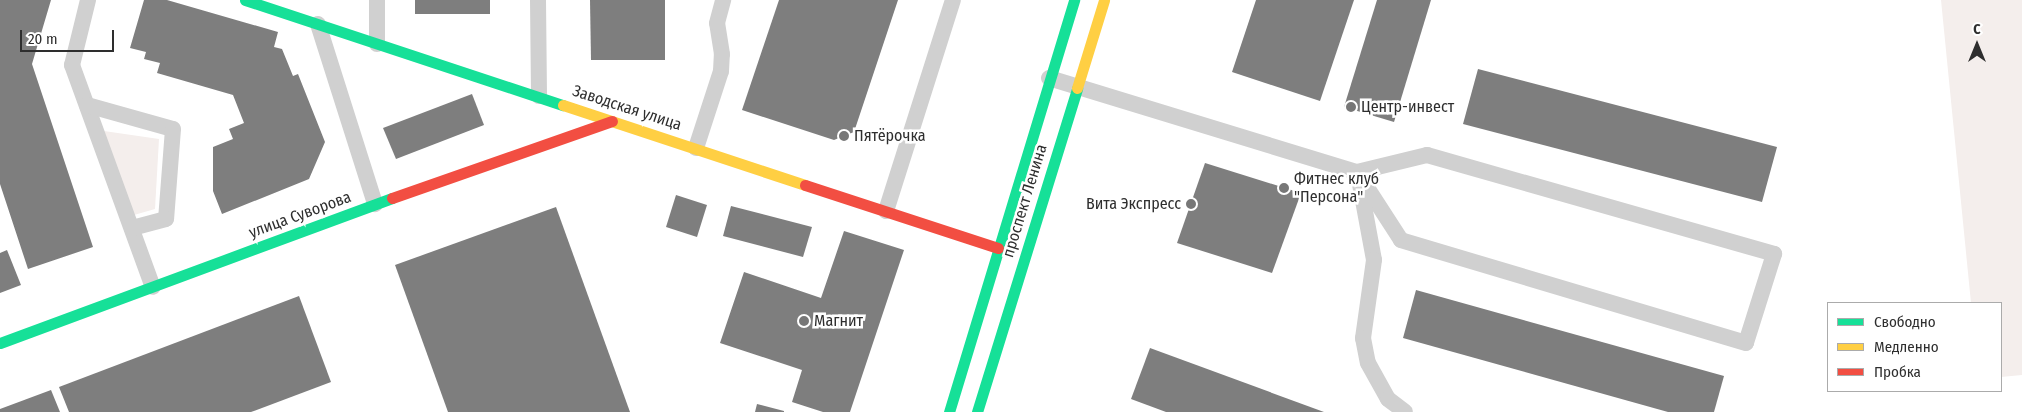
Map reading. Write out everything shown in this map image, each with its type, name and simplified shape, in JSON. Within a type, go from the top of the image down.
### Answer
[{"type":"street","name":"Заводская улица","points":[[245,0],[998,248]]},
{"type":"street","name":"проспект Ленина","points":[[949,412],[1074,0]]},
{"type":"street","name":"проспект Ленина","points":[[977,412],[1104,0]]},
{"type":"street","name":"улица Суворова","points":[[0,343],[375,204],[612,121]]},
{"type":"lane","points":[[88,0],[72,64],[153,286]]},
{"type":"lane","points":[[377,0],[377,44]]},
{"type":"lane","points":[[538,0],[539,96]]},
{"type":"lane","points":[[696,148],[721,71],[722,54],[717,23],[723,0]]},
{"type":"lane","points":[[886,211],[953,0]]},
{"type":"lane","points":[[318,24],[375,204]]},
{"type":"lane","points":[[1049,78],[1357,172],[1427,155],[1774,254],[1746,343],[1402,240],[1357,172]]},
{"type":"lane","points":[[87,105],[173,130],[166,219],[132,228]]},
{"type":"lane","points":[[1357,172],[1374,260],[1363,338],[1368,363],[1388,399],[1405,412]]},
{"type":"shaded area","points":[[1941,0],[2022,0],[2022,375],[2002,377],[2002,302],[1971,302]]},
{"type":"shaded area","points":[[104,131],[159,139],[155,209],[134,215]]},
{"type":"building","points":[[0,0],[51,0],[32,64],[93,247],[28,269],[0,184]]},
{"type":"building","points":[[144,0],[167,0],[278,32],[274,47],[282,49],[293,76],[298,74],[325,142],[309,179],[222,214],[213,191],[213,147],[233,139],[229,129],[244,123],[233,95],[157,73],[160,63],[144,59],[146,52],[130,48]]},
{"type":"building","points":[[415,0],[490,0],[490,14],[415,14]]},
{"type":"building","points":[[590,0],[665,0],[665,60],[591,60]]},
{"type":"building","points":[[779,0],[898,0],[854,132],[834,140],[742,110]]},
{"type":"building","points":[[1256,0],[1354,0],[1320,101],[1232,72]]},
{"type":"building","points":[[1377,0],[1431,0],[1394,122],[1344,107]]},
{"type":"building","points":[[1478,69],[1777,147],[1762,202],[1463,124]]},
{"type":"building","points":[[472,94],[484,125],[396,159],[383,128]]},
{"type":"building","points":[[1205,163],[1301,193],[1272,273],[1177,243]]},
{"type":"building","points":[[676,195],[707,205],[697,237],[666,227]]},
{"type":"building","points":[[731,206],[812,227],[803,257],[723,236]]},
{"type":"building","points":[[556,207],[630,412],[448,412],[395,265]]},
{"type":"building","name":"Магнит","points":[[844,231],[904,250],[850,412],[823,412],[792,402],[802,370],[720,343],[744,272],[821,298]]},
{"type":"building","points":[[7,250],[21,285],[0,293],[0,253]]},
{"type":"building","points":[[1416,290],[1724,376],[1714,412],[1668,412],[1403,338]]},
{"type":"building","points":[[299,296],[331,382],[251,412],[69,412],[59,387]]},
{"type":"building","points":[[1150,348],[1324,412],[1166,412],[1131,399]]},
{"type":"building","points":[[51,390],[60,412],[0,412],[0,409]]},
{"type":"building","points":[[757,404],[784,411],[784,412],[755,412]]},
{"type":"traffic: fast","points":[[245,0],[563,105]]},
{"type":"traffic: fast","points":[[949,412],[1074,0]]},
{"type":"traffic: fast","points":[[977,412],[1077,88]]},
{"type":"traffic: fast","points":[[0,343],[392,198]]},
{"type":"traffic: slow","points":[[1077,88],[1104,0]]},
{"type":"traffic: slow","points":[[563,105],[805,185]]},
{"type":"traffic: jam","points":[[392,198],[612,121]]},
{"type":"traffic: jam","points":[[805,185],[998,248]]},
{"type":"place","name":"Центр-инвест","points":[[1351,107]]},
{"type":"place","name":"Пятёрочка","points":[[844,136]]},
{"type":"place","name":"Фитнес клуб \"Персона\"","points":[[1284,188]]},
{"type":"place","name":"Вита Экспресс","points":[[1191,204]]},
{"type":"place","name":"Магнит","points":[[804,321]]}]
